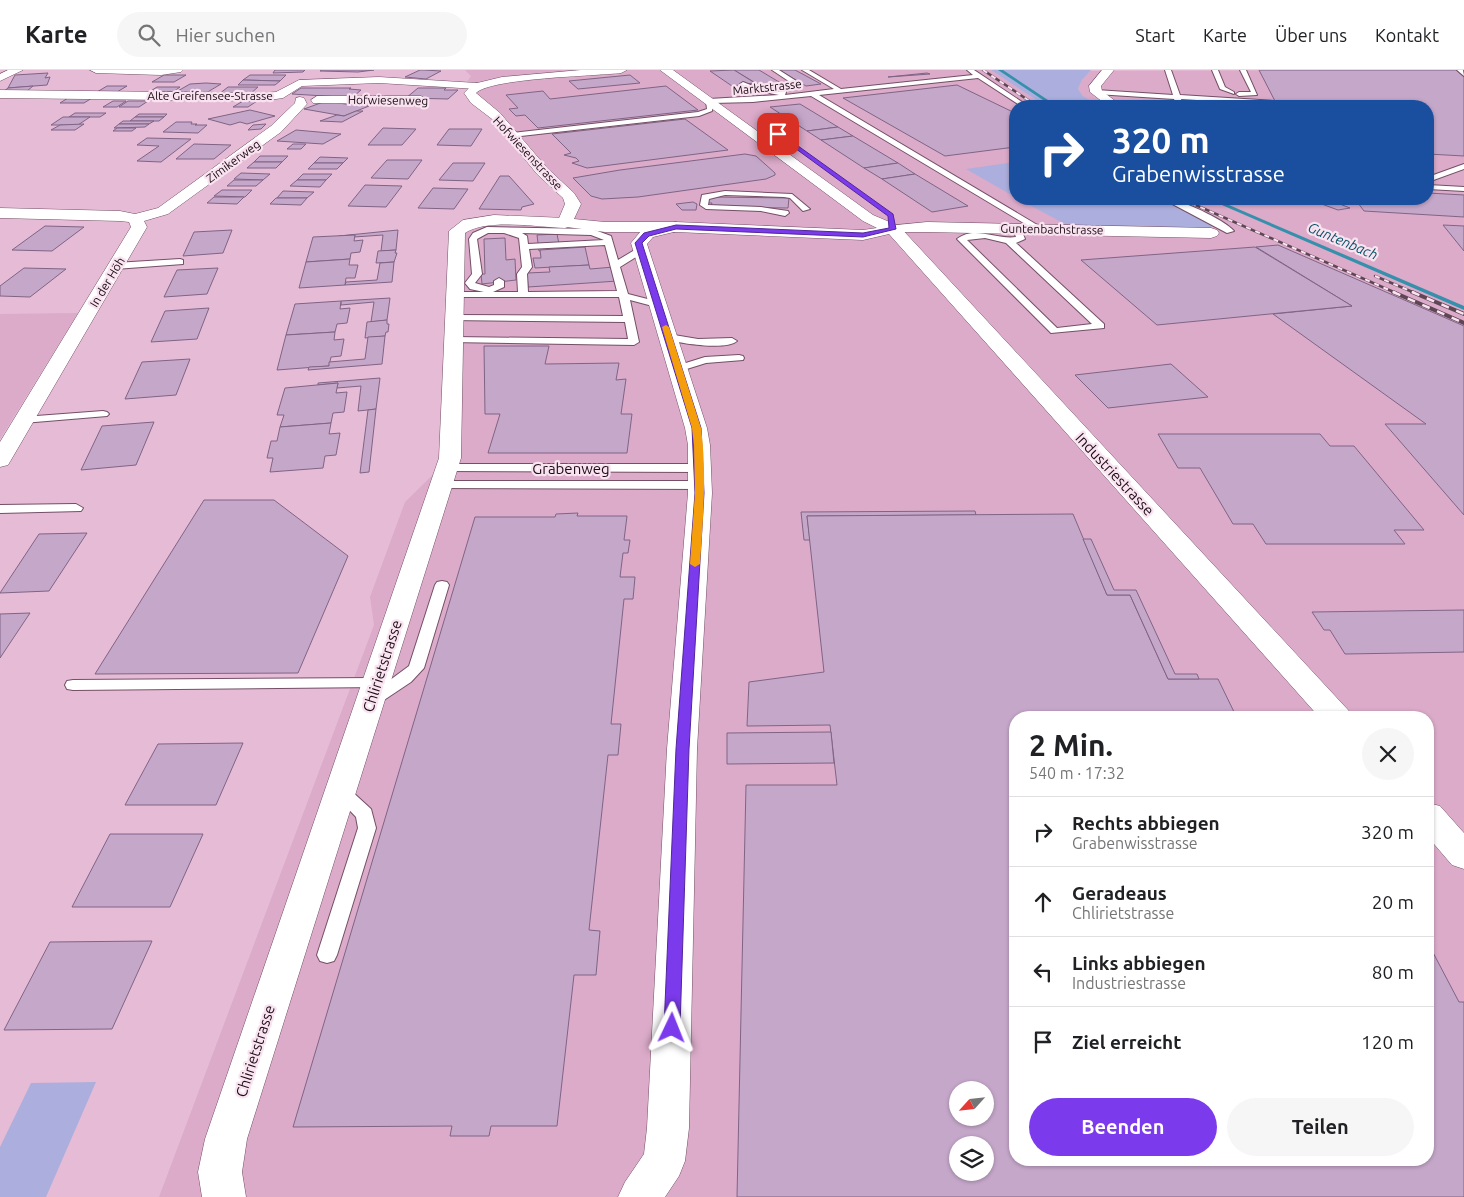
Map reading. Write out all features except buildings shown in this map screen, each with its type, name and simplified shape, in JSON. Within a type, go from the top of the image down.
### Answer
[{"type":"street","points":[[0,78],[17,70]]},
{"type":"street","points":[[96,70],[177,70]]},
{"type":"street","points":[[299,83],[311,70]]},
{"type":"street","points":[[475,100],[470,93],[477,86],[512,79],[621,70]]},
{"type":"street","name":"Industriestrasse","points":[[666,70],[868,218],[893,229],[1332,711]]},
{"type":"street","points":[[1108,70],[1095,86],[1099,94],[1108,100]]},
{"type":"street","name":"Alte Greifensee-Strasse","points":[[0,94],[248,97],[279,95],[299,83],[379,80],[477,86]]},
{"type":"street","points":[[720,91],[753,114]]},
{"type":"street","points":[[279,95],[300,100]]},
{"type":"street","name":"Hofwiesenweg","points":[[300,100],[435,101]]},
{"type":"street","name":"Zimikerweg","points":[[135,220],[163,211],[256,144],[276,129],[301,104],[300,100]]},
{"type":"street","points":[[461,100],[475,100]]},
{"type":"street","name":"Hofwiesenstrasse","points":[[475,100],[496,116],[542,170],[568,196],[573,204],[565,222]]},
{"type":"street","points":[[790,143],[836,177]]},
{"type":"street","name":"Chlirietstrasse","points":[[800,226],[833,218],[843,211],[844,200]]},
{"type":"street","name":"Industriestrasse","points":[[883,210],[891,215],[893,229]]},
{"type":"street","points":[[0,213],[120,216],[135,220]]},
{"type":"street","name":"In der Höh","points":[[0,460],[139,226],[135,220]]},
{"type":"street","name":"Chlirietstrasse","points":[[224,1197],[220,1172],[226,1139],[450,458],[457,231],[469,223],[494,220],[565,222],[634,236],[800,226],[893,229]]},
{"type":"street","points":[[640,1197],[664,1161],[668,1128],[682,749],[699,476],[696,428],[668,338],[660,305],[634,236],[676,227],[863,235],[893,229]]},
{"type":"street","name":"Guntenbachstrasse","points":[[893,229],[927,227],[1013,235],[1040,229],[1211,233]]},
{"type":"street","points":[[1434,822],[1464,856]]},
{"type":"lane","points":[[744,84],[751,88],[783,94],[784,88],[798,83],[775,70]]},
{"type":"lane","points":[[805,70],[839,90]]},
{"type":"lane","points":[[970,70],[1015,100]]},
{"type":"lane","points":[[1168,70],[1178,98]]},
{"type":"lane","points":[[1215,70],[1222,88],[1232,93]]},
{"type":"lane","points":[[1175,90],[1255,94],[1243,70]]},
{"type":"lane","points":[[1460,70],[1464,74]]},
{"type":"lane","name":"Marktstrasse","points":[[709,101],[735,102],[812,89],[839,90],[977,76]]},
{"type":"lane","points":[[812,89],[1040,229]]},
{"type":"lane","points":[[1099,94],[1155,100],[1178,98],[1216,100]]},
{"type":"lane","points":[[512,135],[699,114],[710,110],[709,101]]},
{"type":"lane","points":[[1434,178],[1464,166]]},
{"type":"lane","points":[[1434,187],[1464,189]]},
{"type":"lane","points":[[785,213],[761,209],[706,207],[704,205],[705,197],[725,193],[784,195],[792,196],[806,209]]},
{"type":"lane","points":[[1179,205],[1230,231],[1211,233]]},
{"type":"lane","points":[[454,318],[634,342],[624,295],[608,238],[592,232],[487,230],[481,232],[473,239],[477,274],[470,284],[473,287],[488,290],[499,287],[499,281]]},
{"type":"lane","points":[[495,238],[495,236],[506,233],[523,236],[527,267],[522,274],[523,295]]},
{"type":"lane","points":[[1013,235],[1044,274],[1100,326],[1055,331],[961,239],[966,237],[1013,235]]},
{"type":"lane","points":[[615,266],[634,236]]},
{"type":"lane","points":[[524,247],[608,242]]},
{"type":"lane","points":[[116,266],[180,262]]},
{"type":"lane","points":[[454,318],[523,295],[624,295],[660,305]]},
{"type":"lane","points":[[454,318],[629,318]]},
{"type":"lane","points":[[668,338],[698,342],[732,341]]},
{"type":"lane","points":[[678,369],[705,360],[739,358]]},
{"type":"lane","points":[[23,420],[103,414]]},
{"type":"lane","name":"Grabenweg","points":[[445,476],[699,476]]},
{"type":"lane","points":[[0,509],[76,508]]},
{"type":"lane","points":[[73,685],[374,692],[405,678],[416,668],[442,585]]},
{"type":"lane","points":[[327,955],[367,828],[365,814],[341,792]]},
{"type":"shaded area","points":[[465,70],[991,70],[1036,100],[1009,100],[1009,205],[1434,205],[1434,100],[1089,100],[1078,89],[1082,80],[1090,71],[1464,70],[1464,1197],[159,1197],[374,625],[370,597],[405,502],[450,458],[457,231],[469,223],[565,222],[573,206],[475,100],[475,84],[467,82],[471,76]]},
{"type":"shaded area","points":[[991,70],[1091,70],[1082,80],[1078,89],[1083,96],[1090,100],[1036,100]]},
{"type":"shaded area","points":[[1009,163],[1009,194],[966,169]]},
{"type":"shaded area","points":[[1029,205],[1172,205],[1210,223],[1212,226],[1210,229],[1067,225]]},
{"type":"shaded area","points":[[78,313],[0,439],[0,314]]},
{"type":"shaded area","points":[[96,1082],[46,1197],[0,1197],[0,1147],[31,1083]]},
{"type":"waterway","name":"Guntenbach","points":[[1000,70],[1046,100]]},
{"type":"waterway","name":"Guntenbach","points":[[1225,205],[1464,308]]},
{"type":"railway","points":[[983,70],[1028,100]]},
{"type":"railway","points":[[1196,205],[1396,293]]},
{"type":"railway","points":[[1375,276],[1415,293]]},
{"type":"railway","points":[[1393,292],[1464,323]]},
{"type":"railway","points":[[1412,292],[1464,314]]},
{"type":"slow traffic","points":[[666,327],[696,428],[700,493],[695,564]]},
{"type":"route","points":[[672,1028],[682,749],[700,493],[698,445],[696,428],[668,338],[660,305],[639,243],[647,234],[676,227],[863,235],[893,229],[891,215],[820,166],[778,134]]}]
